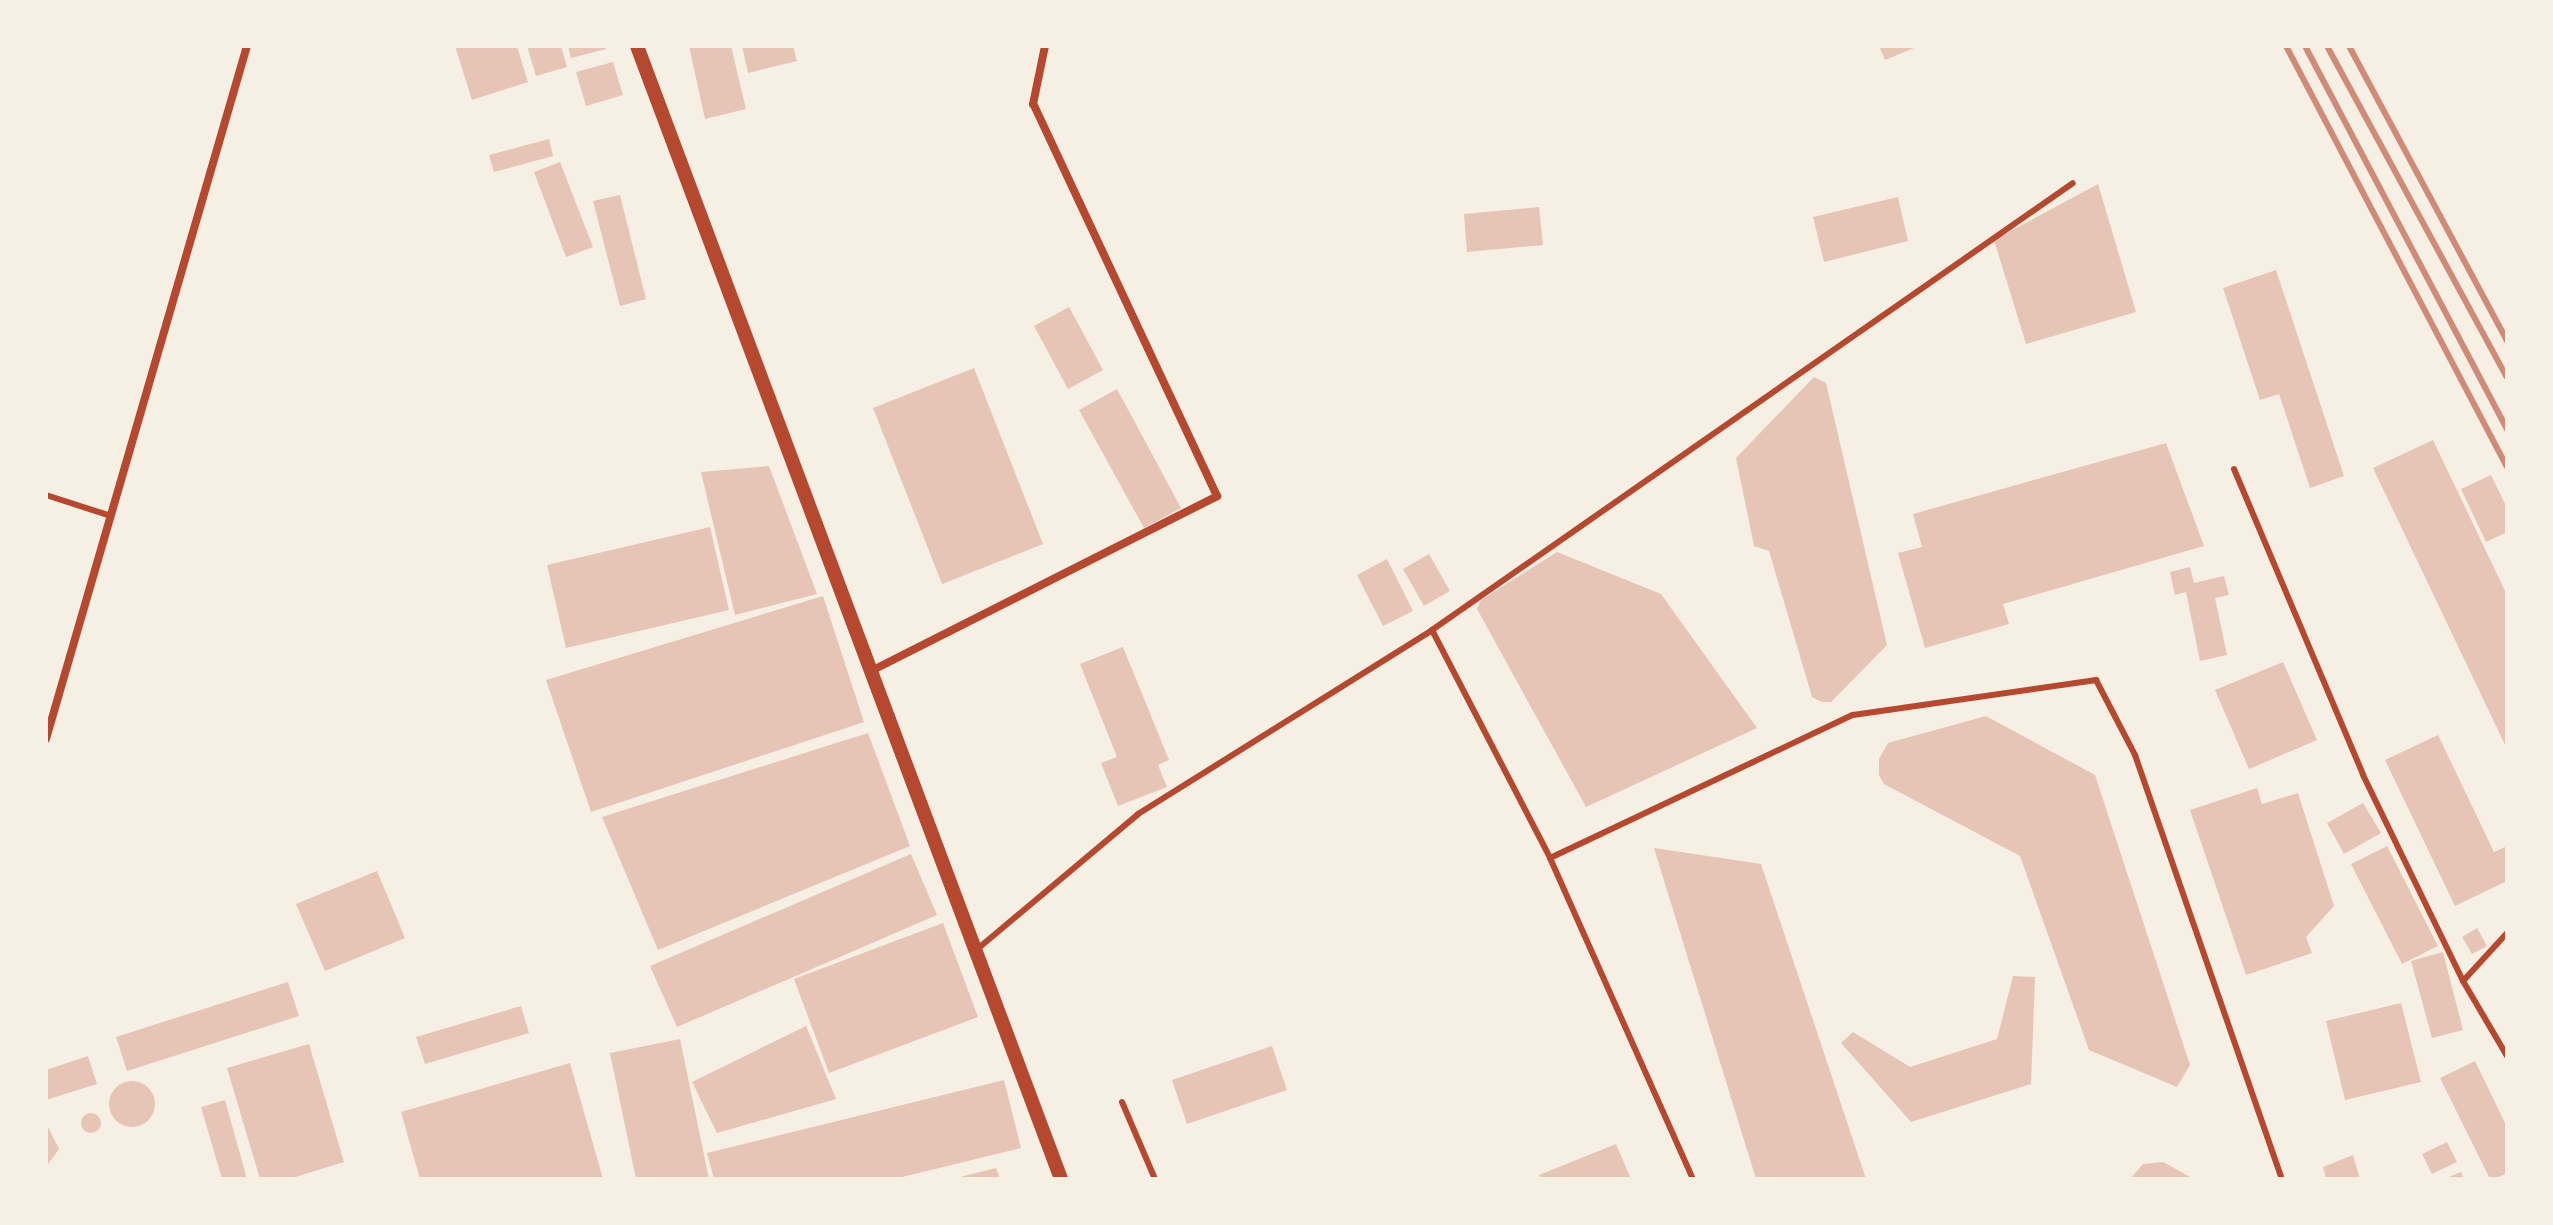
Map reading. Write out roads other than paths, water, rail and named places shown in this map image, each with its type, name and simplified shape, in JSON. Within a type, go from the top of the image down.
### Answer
[{"type":"street","points":[[46,739],[247,46]]},
{"type":"street","points":[[637,46],[1061,1179]]},
{"type":"street","points":[[871,671],[1217,496],[1033,104],[1045,46]]},
{"type":"lane","points":[[975,951],[1138,814],[1432,630],[2073,183]]},
{"type":"lane","points":[[2234,469],[2363,775],[2427,897],[2463,981],[2507,1056]]},
{"type":"lane","points":[[46,495],[111,516]]},
{"type":"lane","points":[[1432,630],[1550,858],[1693,1179]]},
{"type":"lane","points":[[1550,858],[1853,715],[2096,680],[2135,755],[2282,1179]]},
{"type":"lane","points":[[2463,981],[2507,933]]},
{"type":"lane","points":[[1122,1102],[1155,1179]]},
{"type":"railway","points":[[2286,46],[2507,467]]},
{"type":"railway","points":[[2305,46],[2507,429]]},
{"type":"railway","points":[[2327,46],[2507,377]]},
{"type":"railway","points":[[2349,46],[2507,341]]}]
